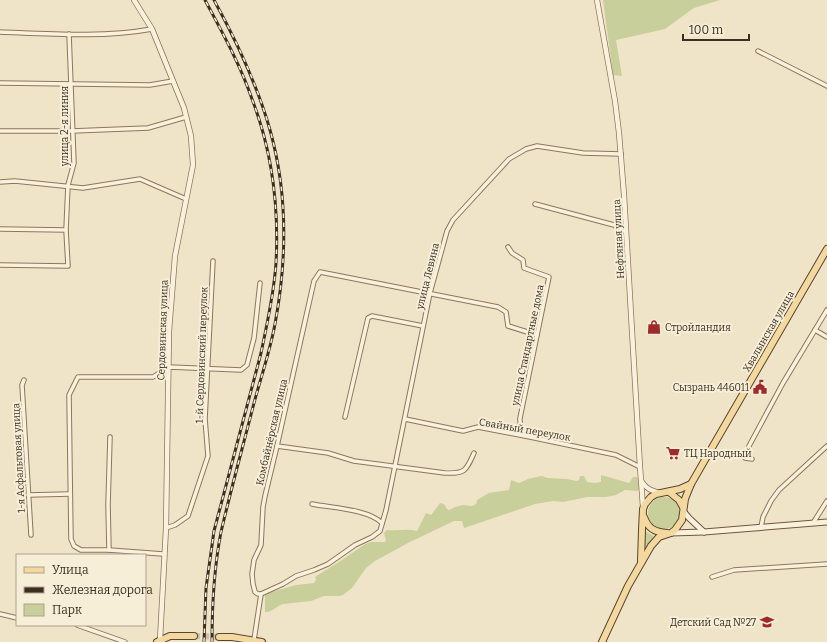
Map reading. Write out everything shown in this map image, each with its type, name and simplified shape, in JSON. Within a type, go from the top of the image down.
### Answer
[{"type":"main road","name":"Хвалынская улица","points":[[684,510],[685,499],[691,484],[827,249]]},
{"type":"main road","points":[[640,563],[643,511],[645,504],[651,497],[660,493],[669,492],[691,484]]},
{"type":"main road","points":[[669,492],[679,500],[689,518],[704,532]]},
{"type":"main road","points":[[602,642],[640,563],[656,540],[663,535],[670,533],[679,525],[682,520],[684,510]]},
{"type":"main road","points":[[643,511],[647,525],[652,530],[670,533],[704,532],[827,522]]},
{"type":"main road","points":[[158,641],[170,636],[194,636]]},
{"type":"main road","points":[[219,637],[262,642]]},
{"type":"street","name":"Сердовинская улица","points":[[134,0],[152,29],[173,81],[191,136],[193,165],[175,256],[169,331],[166,528],[158,641]]},
{"type":"street","name":"Нефтяная улица","points":[[597,0],[615,101],[621,154],[643,511]]},
{"type":"street","points":[[0,32],[69,34],[132,32],[152,29]]},
{"type":"street","name":"улица 2-я линия","points":[[0,265],[68,266],[66,230],[68,185],[74,163],[69,34]]},
{"type":"street","points":[[758,51],[827,86]]},
{"type":"street","points":[[0,83],[150,85],[173,81]]},
{"type":"street","points":[[0,130],[72,131],[148,128],[186,118]]},
{"type":"street","name":"улица Левина","points":[[261,594],[296,576],[328,564],[380,531],[386,510],[430,293],[446,231],[453,220],[509,158],[526,149],[537,146],[583,153],[621,154]]},
{"type":"street","points":[[0,182],[15,180],[68,185],[83,188],[140,179],[186,199]]},
{"type":"street","points":[[535,204],[614,225],[626,232]]},
{"type":"street","points":[[0,229],[66,230]]},
{"type":"street","name":"улица Стандартные дома","points":[[508,248],[512,253],[523,260],[524,268],[549,277],[520,423],[523,431],[530,437]]},
{"type":"street","name":"1-й Сердовинский переулок","points":[[166,528],[188,516],[208,456],[205,419],[213,261]]},
{"type":"street","name":"Комбайнёрская улица","points":[[261,594],[255,592],[252,579],[252,570],[260,545],[264,502],[314,281],[320,272],[430,293]]},
{"type":"street","points":[[163,554],[109,550],[82,550],[74,546],[71,539],[69,395],[78,377],[153,377],[169,367],[242,370],[248,365],[254,338],[260,283]]},
{"type":"street","points":[[430,293],[498,307],[506,312],[508,326],[537,335]]},
{"type":"street","points":[[752,459],[744,458],[749,446],[827,310]]},
{"type":"street","points":[[345,417],[368,318],[372,316],[423,326]]},
{"type":"street","points":[[816,330],[827,337]]},
{"type":"street","name":"1-я Асфальтовая улица","points":[[24,380],[22,384],[31,535]]},
{"type":"street","name":"Свайный переулок","points":[[405,419],[463,431],[478,427],[530,437],[616,455],[640,467]]},
{"type":"street","points":[[109,550],[108,505],[110,437]]},
{"type":"street","points":[[277,446],[328,453],[354,462],[445,473],[458,473],[468,467],[474,453]]},
{"type":"street","points":[[761,527],[763,517],[771,501],[779,490],[827,446]]},
{"type":"street","points":[[641,479],[644,486],[660,493]]},
{"type":"street","points":[[28,495],[70,494]]},
{"type":"street","points":[[813,523],[827,501]]},
{"type":"street","points":[[312,504],[364,513],[377,518],[382,523]]},
{"type":"street","points":[[712,576],[734,570],[827,564]]},
{"type":"street","points":[[254,640],[261,594]]},
{"type":"street","points":[[0,614],[16,618]]},
{"type":"street","points":[[80,626],[125,642]]},
{"type":"green space","points":[[603,0],[720,0],[694,8],[665,29],[616,40],[622,76],[613,75]]},
{"type":"green space","points":[[601,475],[629,483],[633,477],[637,477],[639,489],[637,491],[625,490],[616,495],[606,497],[587,497],[563,502],[553,501],[535,504],[464,528],[462,521],[454,521],[375,561],[366,568],[352,588],[343,595],[324,596],[311,601],[283,604],[265,612],[265,595],[268,593],[296,585],[314,583],[316,580],[315,577],[365,544],[371,542],[385,542],[386,540],[384,533],[387,530],[417,531],[426,513],[431,515],[440,503],[444,504],[449,510],[463,505],[472,506],[476,504],[477,500],[489,493],[509,490],[511,480],[519,483],[541,476],[576,481],[579,480],[580,476],[584,476],[587,482],[595,483],[601,482]]},
{"type":"green space","points":[[661,497],[667,497],[676,501],[680,513],[676,525],[667,529],[661,529],[652,525],[648,516],[648,510],[652,501]]},
{"type":"green space","points":[[645,531],[654,536],[645,550]]},
{"type":"tunnel","points":[[194,636],[219,637]]},
{"type":"railway","points":[[204,642],[206,588],[214,531],[261,353],[274,286],[277,242],[273,180],[265,139],[247,86],[224,36],[205,0]]},
{"type":"railway","points":[[212,642],[214,587],[221,532],[273,334],[282,276],[284,227],[280,178],[276,154],[265,113],[246,64],[214,0]]},
{"type":"place","name":"Стройландия","points":[[654,327]]},
{"type":"place","name":"Сызрань 446011","points":[[760,387]]},
{"type":"place","name":"ТЦ Народный","points":[[673,453]]},
{"type":"place","name":"Детский Сад №27","points":[[767,622]]}]
